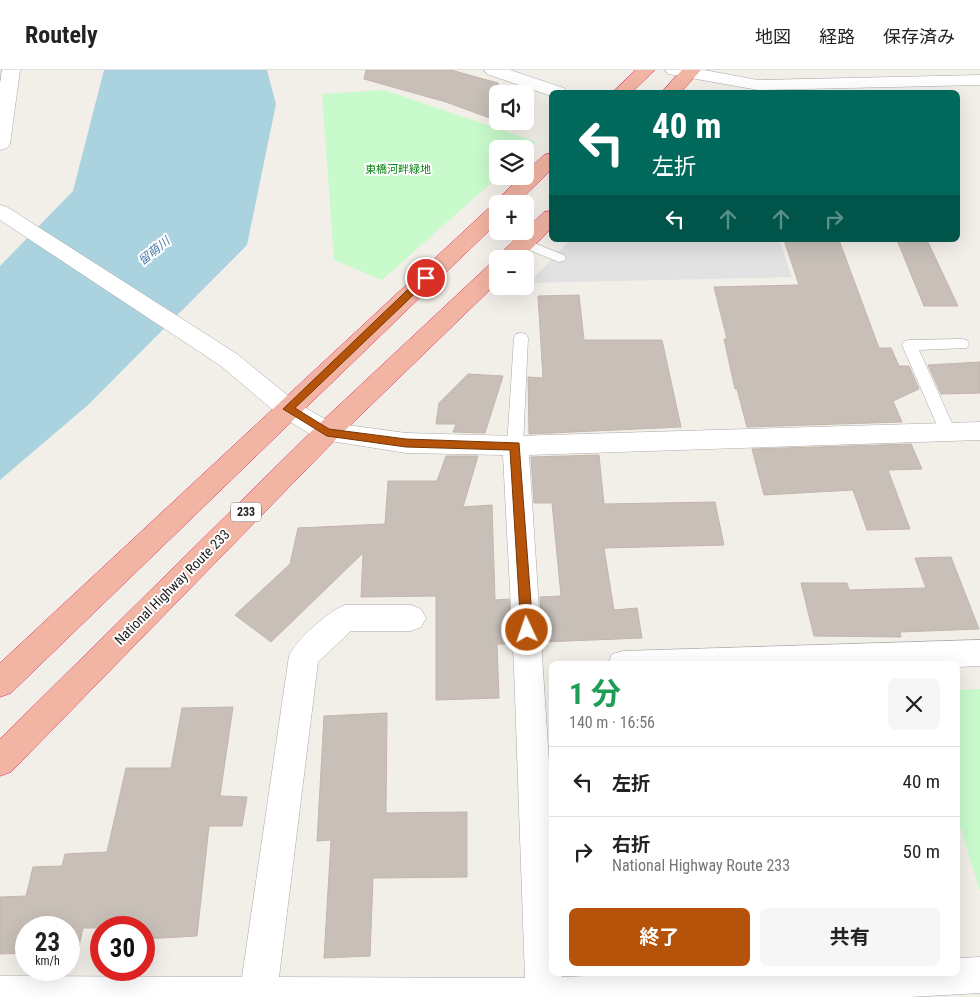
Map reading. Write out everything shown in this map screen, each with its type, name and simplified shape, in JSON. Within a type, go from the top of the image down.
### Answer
[{"type":"highway","points":[[624,90],[646,70]]},
{"type":"highway","points":[[672,90],[685,71]]},
{"type":"highway","points":[[513,195],[549,161]]},
{"type":"highway","points":[[0,683],[489,219]]},
{"type":"highway","points":[[517,250],[549,219]]},
{"type":"highway","name":"National Highway Route 233","points":[[0,761],[327,432],[489,278]]},
{"type":"street","points":[[0,144],[11,70]]},
{"type":"street","points":[[493,70],[552,90]]},
{"type":"street","points":[[685,71],[758,85],[980,80]]},
{"type":"street","points":[[0,211],[229,360],[288,409],[327,432],[406,443],[516,446],[980,431]]},
{"type":"street","points":[[516,446],[540,666],[544,997]]},
{"type":"street","points":[[258,996],[304,656],[346,618],[411,618]]},
{"type":"street","points":[[720,661],[980,653]]},
{"type":"street","points":[[0,995],[544,997],[727,992],[980,975]]},
{"type":"lane","points":[[524,243],[559,258]]},
{"type":"lane","points":[[516,446],[521,338]]},
{"type":"lane","points":[[948,432],[909,345],[962,344]]},
{"type":"green space","name":"東橋河畔緑地","points":[[384,90],[489,126],[489,130],[502,130],[531,140],[489,140],[489,185],[382,280],[334,260],[322,94]]},
{"type":"green space","points":[[980,689],[980,891],[960,826],[960,690]]},
{"type":"shaded area","points":[[568,242],[780,242],[792,277],[534,283],[534,278]]},
{"type":"water","name":"留萌川","points":[[104,70],[267,70],[276,104],[247,245],[88,405],[0,480],[0,266],[73,191]]},
{"type":"building","points":[[366,70],[451,70],[498,83],[498,85],[489,85],[489,118],[446,102],[364,79]]},
{"type":"building","points":[[785,242],[840,242],[879,348],[891,348],[899,366],[909,366],[919,389],[893,401],[902,422],[747,427],[737,389],[735,389],[724,339],[727,339],[714,287],[799,285]]},
{"type":"building","points":[[898,242],[928,242],[958,306],[924,306]]},
{"type":"building","points":[[579,295],[584,340],[662,340],[681,427],[529,434],[528,377],[543,378],[538,296]]},
{"type":"building","points":[[980,362],[980,393],[941,394],[928,365]]},
{"type":"building","points":[[468,374],[503,376],[485,433],[453,432],[456,424],[436,424],[439,403]]},
{"type":"building","points":[[911,444],[922,469],[888,470],[910,529],[867,530],[853,490],[764,495],[752,449]]},
{"type":"building","points":[[599,455],[604,504],[715,502],[724,545],[604,548],[614,610],[637,608],[642,638],[543,642],[540,597],[561,596],[552,503],[534,503],[531,457]]},
{"type":"building","points":[[446,456],[478,456],[463,507],[492,505],[495,600],[509,599],[511,644],[497,644],[499,698],[436,700],[436,596],[361,597],[363,553],[271,642],[235,615],[290,564],[298,528],[385,524],[388,481],[437,481]]},
{"type":"building","points":[[951,557],[979,629],[900,632],[901,637],[814,636],[801,583],[847,583],[849,590],[926,588],[915,558]]},
{"type":"building","points":[[233,707],[220,796],[247,797],[242,826],[209,826],[197,936],[155,938],[155,916],[90,916],[90,928],[83,928],[80,942],[80,916],[15,916],[15,953],[0,954],[0,897],[26,896],[33,867],[62,866],[65,854],[107,852],[126,768],[171,768],[182,708]]},
{"type":"building","points":[[387,713],[386,813],[467,812],[467,877],[373,878],[370,956],[324,958],[331,840],[317,841],[324,716]]},
{"type":"route","points":[[426,278],[288,409],[327,432],[406,443],[516,446],[527,630]]}]
